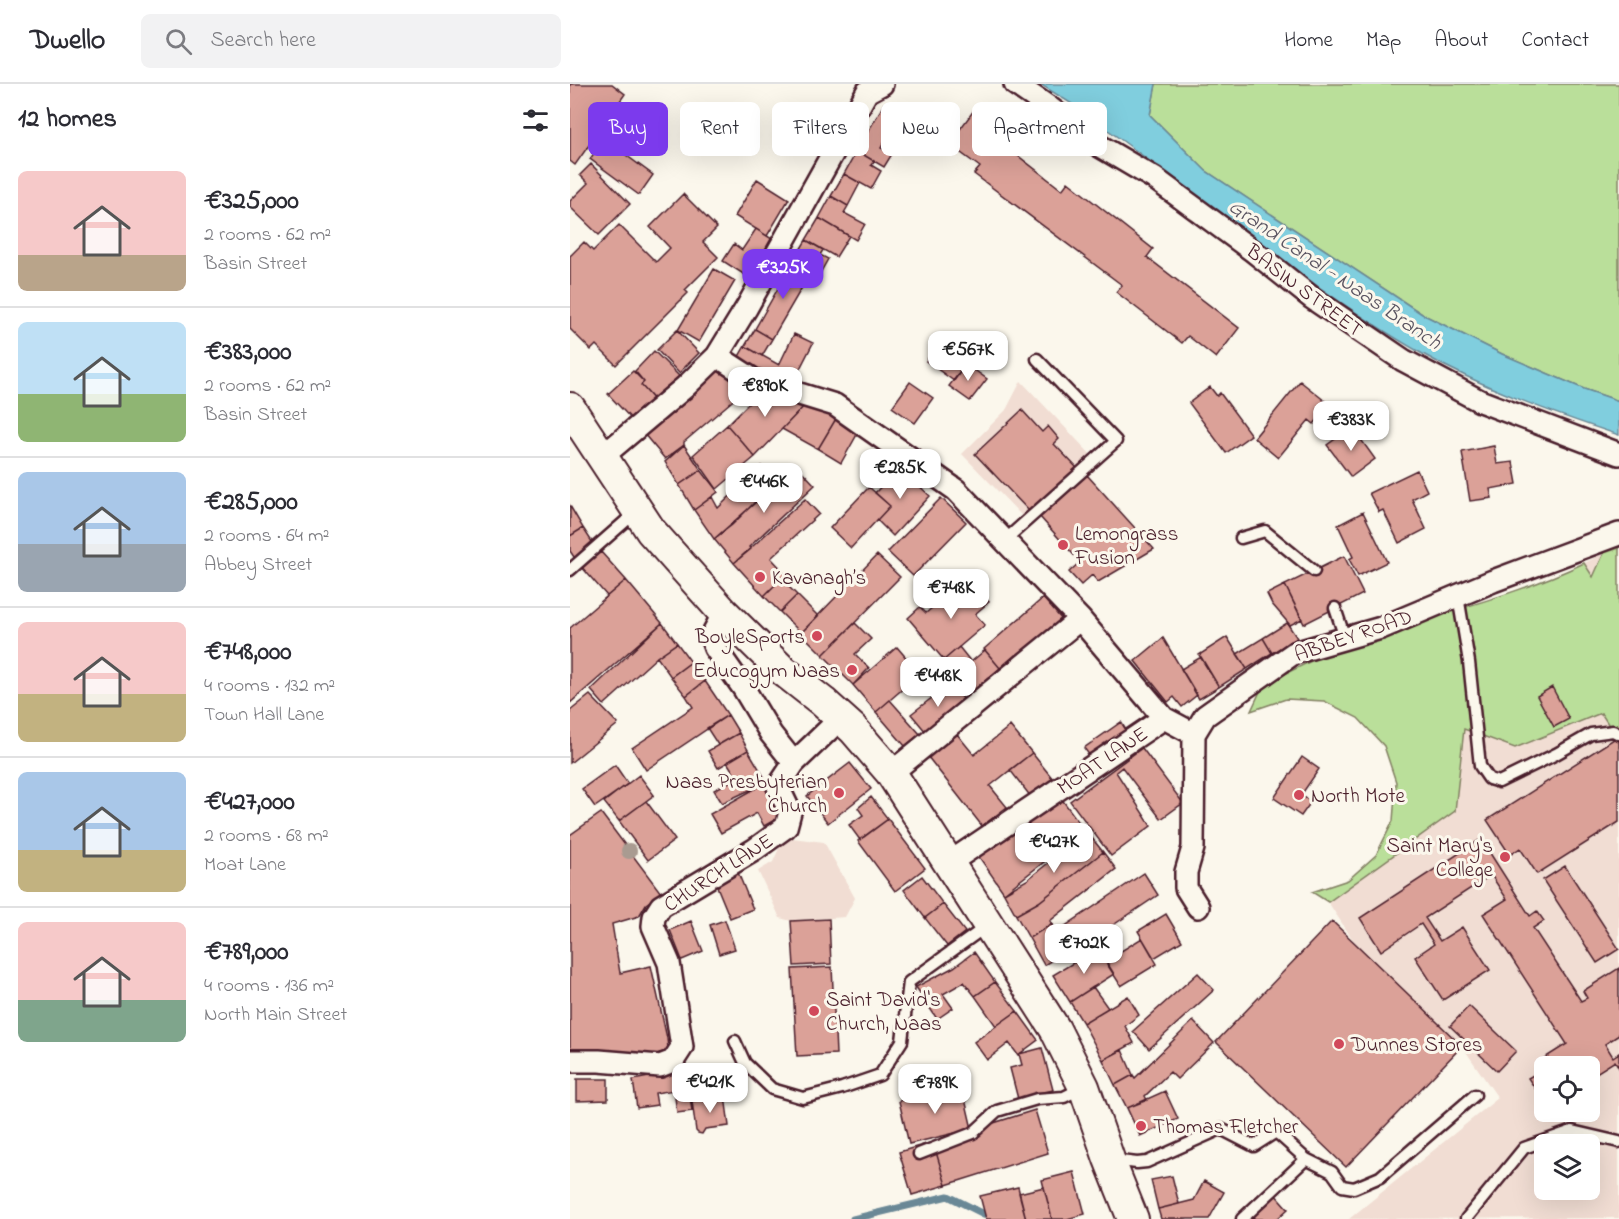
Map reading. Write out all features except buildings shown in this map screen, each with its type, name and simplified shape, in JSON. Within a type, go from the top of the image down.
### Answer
[{"type":"main road","points":[[570,408],[603,456],[636,512],[651,531],[724,613],[781,669],[841,718],[891,773],[1055,1029],[1084,1087],[1126,1217]]},
{"type":"street","name":"BASIN STREET","points":[[1015,84],[1098,145],[1154,178],[1312,298],[1403,360],[1479,401],[1619,454]]},
{"type":"street","points":[[603,456],[660,409],[717,356],[747,307],[867,92],[877,85]]},
{"type":"street","points":[[717,356],[754,380],[835,405],[956,490],[1080,619],[1164,718],[1194,734],[1193,848],[1186,872],[1186,888],[1198,908]]},
{"type":"street","name":"ABBEY ROAD","points":[[1194,734],[1205,716],[1294,653],[1381,627],[1619,534]]},
{"type":"street","points":[[724,613],[711,637],[714,648],[744,689],[771,734],[794,763],[841,718]]},
{"type":"street","points":[[891,773],[1080,619]]},
{"type":"street","name":"MOAT LANE","points":[[949,863],[1164,718]]},
{"type":"street","name":"CHURCH LANE","points":[[570,1061],[660,1066],[673,1061],[682,1047],[669,963],[653,926],[654,916],[661,906],[754,850],[786,827],[790,812],[778,787],[794,763]]},
{"type":"lane","points":[[1004,541],[1116,441],[1037,359]]},
{"type":"lane","points":[[570,570],[636,512]]},
{"type":"lane","points":[[1241,538],[1265,531],[1314,571]]},
{"type":"lane","points":[[1458,596],[1469,662],[1480,766],[1489,779],[1499,782],[1591,734],[1613,730],[1619,734]]},
{"type":"lane","points":[[1335,608],[1345,638]]},
{"type":"lane","points":[[735,1041],[745,1063],[772,1089],[803,1098],[880,1075],[902,1041],[909,982],[977,933],[987,921]]},
{"type":"lane","points":[[919,1154],[973,1133],[997,1111],[1037,1099],[1064,1097],[1084,1087]]},
{"type":"lane","points":[[1109,1159],[1147,1162],[1221,1129],[1254,1146],[1276,1132],[1306,1159],[1332,1172],[1342,1186],[1354,1188],[1380,1177],[1475,1095]]},
{"type":"lane","points":[[1466,1219],[1524,1148],[1572,1131],[1619,1142]]},
{"type":"lane","points":[[1242,1219],[1306,1159]]},
{"type":"shaded area","points":[[1021,381],[1094,458],[1025,519],[962,454],[1006,410]]},
{"type":"shaded area","name":"Saint Mary's College","points":[[1604,553],[1593,577],[1619,688],[1619,1218],[1349,1219],[1498,1098],[1462,1046],[1355,943],[1328,902],[1455,811],[1458,610],[1561,575]]},
{"type":"shaded area","points":[[784,837],[824,842],[855,898],[845,917],[791,921],[780,918],[758,871],[773,862]]},
{"type":"green space","points":[[1156,84],[1619,84],[1619,401],[1584,389],[1502,354],[1422,314],[1206,171],[1150,115]]},
{"type":"green space","points":[[1619,548],[1619,741],[1601,713],[1515,748],[1464,729],[1455,811],[1328,902],[1312,892],[1348,880],[1376,855],[1393,821],[1396,782],[1384,746],[1358,718],[1324,701],[1286,699],[1251,711],[1263,685],[1337,649],[1523,588],[1584,563],[1593,577],[1604,553]]},
{"type":"water","name":"Grand Canal - Naas Branch","points":[[1040,84],[1156,84],[1150,115],[1206,171],[1422,314],[1502,354],[1584,389],[1619,401],[1619,435],[1493,389],[1421,353],[1312,282],[1107,129],[1107,102],[1069,102]]},
{"type":"waterway","points":[[853,1219],[948,1196],[984,1214]]},
{"type":"place","name":"Lemongrass Fusion","points":[[1063,545]]},
{"type":"place","name":"Kavanagh’s","points":[[760,577]]},
{"type":"place","name":"BoyleSports","points":[[817,636]]},
{"type":"place","name":"Educogym Naas","points":[[852,670]]},
{"type":"place","name":"Naas Presbyterian Church","points":[[839,793]]},
{"type":"place","name":"North Mote","points":[[1299,795]]},
{"type":"place","name":"Saint Mary's College","points":[[1505,857]]},
{"type":"place","name":"Saint David's Church, Naas","points":[[814,1011]]},
{"type":"place","name":"Dunnes Stores","points":[[1339,1044]]},
{"type":"place","name":"Thomas Fletcher","points":[[1141,1126]]}]
